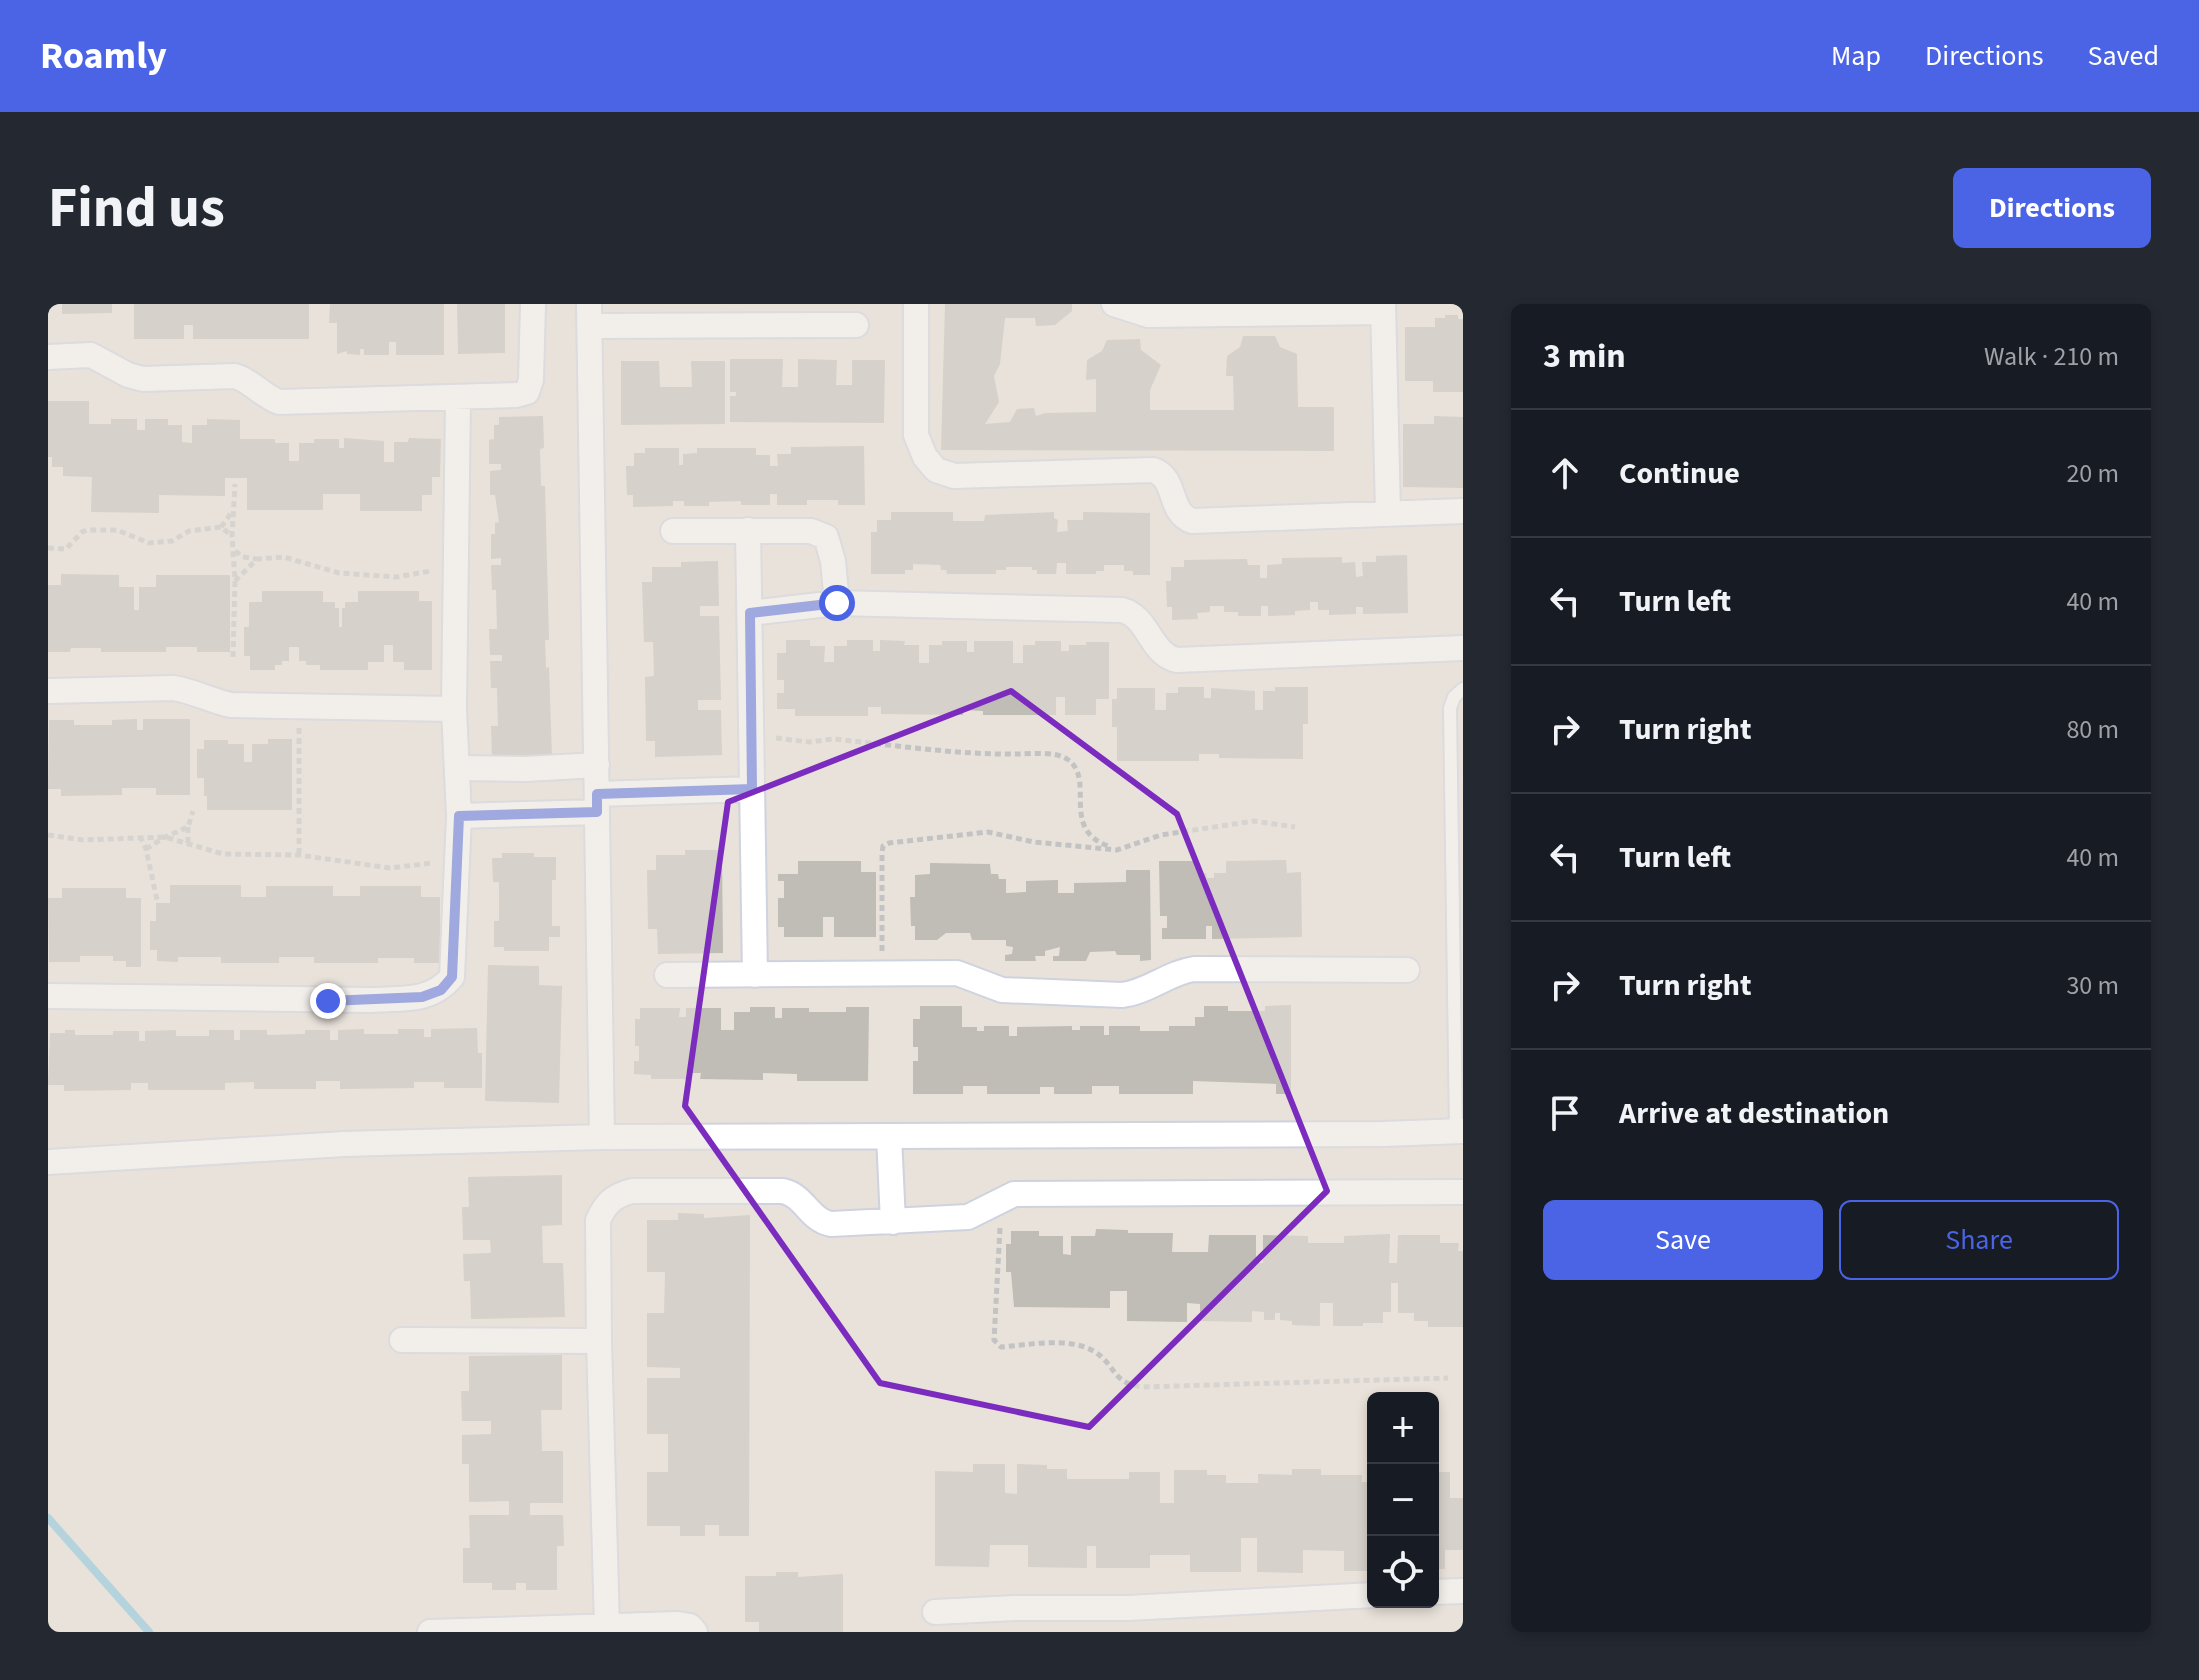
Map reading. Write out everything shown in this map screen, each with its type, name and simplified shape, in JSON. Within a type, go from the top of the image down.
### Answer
[{"type":"street","points":[[48,357],[91,355],[128,375],[143,379],[235,376],[247,380],[266,397],[279,402],[527,392],[531,380],[533,304]]},
{"type":"street","points":[[916,304],[916,435],[925,457],[936,470],[954,476],[1153,470],[1167,479],[1178,512],[1192,521],[1463,511]]},
{"type":"street","points":[[1114,304],[1148,315],[1383,308],[1388,512]]},
{"type":"street","points":[[602,1137],[589,315],[856,325]]},
{"type":"street","points":[[48,996],[328,1001],[422,997],[441,990],[452,977],[459,816],[454,709],[458,397]]},
{"type":"street","points":[[748,530],[755,975]]},
{"type":"street","points":[[673,531],[811,531],[826,537],[833,561],[837,603]]},
{"type":"street","points":[[750,613],[837,603],[1122,610],[1136,617],[1162,654],[1177,660],[1463,648]]},
{"type":"street","points":[[48,691],[173,688],[191,690],[231,705],[454,709]]},
{"type":"street","points":[[457,768],[526,769],[597,765]]},
{"type":"street","points":[[459,816],[752,789]]},
{"type":"street","points":[[667,975],[957,973],[1002,990],[1122,995],[1135,994],[1182,971],[1194,969],[1407,970]]},
{"type":"street","points":[[48,1162],[344,1144],[602,1137],[1383,1134],[1460,1131]]},
{"type":"street","points":[[889,1136],[893,1222]]},
{"type":"street","points":[[607,1626],[598,1220],[606,1204],[618,1195],[632,1191],[783,1191],[800,1198],[821,1222],[893,1222],[968,1217],[1014,1194],[1463,1192]]},
{"type":"street","points":[[402,1340],[599,1341]]},
{"type":"street","points":[[1439,1592],[1463,1591]]},
{"type":"street","points":[[935,1612],[1015,1608],[1128,1620],[1367,1596]]},
{"type":"street","points":[[430,1632],[678,1624],[690,1626],[695,1632]]},
{"type":"lane","points":[[1460,1131],[1450,708],[1454,697],[1463,689]]},
{"type":"path","points":[[233,657],[235,484]]},
{"type":"path","points":[[221,527],[234,510]]},
{"type":"path","points":[[48,548],[66,549],[87,530],[117,530],[149,543],[172,541],[195,530],[221,527],[232,536]]},
{"type":"path","points":[[234,551],[243,557],[257,559],[284,557],[339,573],[396,577],[456,566]]},
{"type":"path","points":[[235,581],[257,559]]},
{"type":"path","points":[[299,855],[299,727],[313,727]]},
{"type":"path","points":[[772,738],[809,742],[833,739],[984,755],[1064,757],[1075,768],[1078,777],[1080,813],[1086,832],[1095,841],[1117,850]]},
{"type":"path","points":[[188,843],[188,827],[193,811]]},
{"type":"path","points":[[882,972],[882,854],[883,846],[889,843],[988,832],[1056,845],[1117,850],[1161,835],[1254,821],[1295,827]]},
{"type":"path","points":[[146,849],[188,827]]},
{"type":"path","points":[[48,835],[83,840],[165,837],[223,854],[299,855],[390,868],[457,861]]},
{"type":"path","points":[[140,836],[146,849],[157,900]]},
{"type":"path","points":[[1001,1199],[994,1340],[1001,1347],[1064,1343],[1081,1346],[1096,1352],[1117,1378],[1128,1385],[1143,1387],[1448,1378]]},
{"type":"highlighted area","points":[[1011,691],[1177,814],[1327,1191],[1089,1427],[880,1383],[685,1106],[728,802]]},
{"type":"building","points":[[62,304],[112,304],[112,313],[62,314]]},
{"type":"building","points":[[134,304],[309,304],[309,339],[193,339],[193,325],[184,325],[184,339],[134,339]]},
{"type":"building","points":[[330,304],[444,304],[444,355],[396,355],[396,342],[389,342],[389,355],[364,355],[364,349],[360,349],[360,355],[347,354],[347,351],[337,354],[337,323],[329,323]]},
{"type":"building","points":[[457,304],[505,304],[505,353],[458,354]]},
{"type":"building","points":[[945,304],[1072,304],[1072,311],[1055,325],[1036,326],[1035,318],[1005,318],[1000,364],[994,376],[999,402],[985,424],[1010,422],[1017,409],[1034,408],[1036,416],[1096,412],[1096,379],[1086,380],[1087,360],[1102,351],[1107,340],[1140,339],[1141,350],[1161,365],[1150,390],[1150,410],[1234,410],[1233,376],[1226,376],[1227,356],[1240,347],[1243,336],[1275,336],[1280,347],[1297,354],[1298,407],[1334,407],[1334,451],[941,450]]},
{"type":"building","points":[[1445,315],[1458,315],[1458,319],[1463,319],[1463,392],[1433,392],[1433,381],[1405,381],[1405,327],[1435,327],[1435,318],[1445,318]]},
{"type":"building","points":[[730,359],[783,359],[782,387],[798,387],[798,359],[837,360],[836,385],[852,385],[852,360],[885,360],[884,423],[730,422],[730,396],[736,396],[736,392],[730,392]]},
{"type":"building","points":[[621,361],[659,361],[660,387],[692,387],[691,361],[725,361],[725,424],[621,425]]},
{"type":"building","points":[[48,401],[89,401],[89,424],[111,424],[111,419],[137,419],[137,430],[145,430],[145,419],[168,419],[168,425],[182,425],[182,442],[192,443],[192,425],[207,425],[207,419],[240,420],[240,439],[275,439],[275,443],[289,443],[289,461],[299,461],[299,443],[314,443],[314,439],[339,439],[339,448],[344,448],[344,438],[384,441],[384,462],[394,462],[394,442],[408,442],[409,438],[441,439],[440,477],[432,477],[432,495],[422,495],[422,511],[360,511],[360,494],[323,494],[323,510],[247,510],[247,478],[225,478],[225,496],[159,495],[159,513],[91,512],[92,477],[63,476],[63,467],[52,467],[52,457],[48,457]]},
{"type":"building","points":[[543,416],[544,448],[540,449],[541,486],[545,486],[549,640],[545,640],[552,757],[492,759],[491,726],[498,726],[497,688],[491,688],[490,661],[502,661],[502,655],[490,655],[489,629],[497,629],[496,590],[492,590],[491,565],[501,565],[501,558],[491,559],[491,534],[495,534],[495,523],[499,522],[495,495],[490,495],[490,471],[501,470],[501,464],[489,464],[489,440],[494,439],[494,425],[499,425],[499,417]]},
{"type":"building","points":[[1434,416],[1463,417],[1463,488],[1403,487],[1403,424],[1434,424]]},
{"type":"building","points":[[864,446],[865,505],[838,505],[838,500],[807,500],[807,505],[777,505],[777,494],[770,494],[770,505],[741,505],[741,501],[684,506],[684,501],[673,501],[673,506],[633,507],[633,495],[627,495],[626,466],[634,466],[634,453],[645,453],[645,448],[679,448],[679,465],[683,465],[683,454],[697,453],[697,448],[756,448],[756,455],[770,455],[770,466],[778,466],[777,454],[791,454],[791,447]]},
{"type":"building","points":[[891,512],[953,512],[953,521],[984,521],[985,515],[1054,512],[1054,518],[1058,520],[1057,532],[1068,531],[1067,520],[1083,520],[1083,512],[1150,513],[1150,575],[1133,575],[1133,571],[1124,571],[1124,565],[1104,565],[1104,571],[1096,571],[1096,574],[1066,574],[1066,563],[1057,563],[1056,574],[1037,574],[1032,567],[1006,567],[1006,570],[996,570],[996,574],[947,574],[940,565],[913,564],[913,570],[905,570],[905,574],[871,574],[871,532],[877,532],[877,520],[891,520]]},
{"type":"building","points":[[1407,555],[1408,613],[1363,614],[1363,607],[1356,607],[1356,614],[1329,615],[1329,610],[1318,610],[1318,602],[1310,602],[1310,610],[1295,611],[1295,615],[1268,616],[1268,606],[1261,606],[1261,616],[1238,616],[1238,612],[1224,612],[1224,606],[1210,606],[1210,612],[1197,613],[1198,619],[1172,620],[1172,607],[1167,607],[1166,581],[1171,581],[1171,567],[1184,567],[1184,560],[1247,559],[1248,565],[1260,565],[1260,578],[1267,578],[1267,565],[1282,564],[1282,558],[1342,557],[1342,563],[1355,562],[1356,577],[1363,576],[1362,562],[1376,562],[1376,556]]},
{"type":"building","points":[[718,561],[719,606],[700,606],[700,616],[719,616],[721,700],[698,700],[698,710],[721,710],[722,755],[655,757],[655,741],[646,741],[645,677],[654,676],[653,642],[644,642],[642,582],[652,582],[652,567],[681,567],[681,562]]},
{"type":"building","points":[[61,574],[119,575],[119,587],[134,587],[134,610],[139,610],[139,587],[156,587],[156,575],[230,575],[230,652],[197,652],[197,647],[166,647],[166,652],[101,652],[101,648],[71,648],[70,652],[48,652],[48,585],[61,585]]},
{"type":"building","points":[[262,591],[323,591],[323,602],[335,602],[335,608],[339,608],[339,627],[342,627],[342,608],[345,608],[345,602],[358,602],[358,591],[419,591],[419,601],[432,601],[432,670],[404,670],[404,662],[393,662],[393,645],[384,645],[384,662],[368,662],[368,670],[320,670],[320,665],[306,665],[306,661],[299,661],[299,647],[289,647],[289,661],[275,665],[275,670],[250,670],[250,656],[244,656],[244,627],[249,627],[249,602],[262,602]]},
{"type":"building","points":[[786,640],[810,640],[810,646],[825,646],[824,662],[834,662],[834,646],[847,646],[847,640],[873,640],[873,651],[880,651],[880,640],[905,641],[904,645],[919,645],[919,663],[929,663],[929,645],[942,645],[942,641],[967,641],[967,652],[974,652],[974,641],[1013,641],[1013,663],[1023,663],[1023,645],[1035,645],[1035,641],[1061,641],[1061,651],[1069,651],[1069,645],[1109,642],[1109,699],[1096,699],[1096,715],[1065,715],[1065,697],[1056,697],[1056,715],[983,715],[983,711],[963,710],[963,715],[881,714],[881,707],[868,707],[868,716],[795,716],[795,709],[777,709],[777,693],[784,693],[784,680],[777,680],[777,653],[786,653]]},
{"type":"building","points":[[1178,687],[1204,687],[1204,698],[1211,698],[1211,688],[1255,691],[1255,710],[1263,710],[1263,691],[1275,691],[1275,687],[1308,687],[1308,724],[1303,724],[1303,759],[1219,758],[1219,754],[1199,754],[1199,761],[1117,761],[1117,727],[1112,727],[1112,699],[1117,699],[1117,688],[1155,688],[1155,710],[1166,710],[1166,693],[1178,693]]},
{"type":"building","points":[[137,719],[137,730],[143,730],[143,719],[190,719],[190,795],[156,795],[156,788],[122,788],[122,795],[61,796],[61,789],[48,789],[49,720],[74,720],[74,725],[112,725],[112,720]]},
{"type":"building","points":[[268,739],[292,739],[292,810],[207,810],[204,778],[197,778],[197,749],[204,749],[204,740],[244,744],[244,762],[252,762],[252,744],[268,744]]},
{"type":"building","points":[[685,850],[722,850],[723,953],[658,954],[657,929],[648,929],[647,870],[656,870],[656,855],[685,855]]},
{"type":"building","points":[[502,853],[556,857],[556,880],[552,880],[552,926],[560,926],[560,937],[549,937],[549,951],[504,951],[504,947],[494,947],[494,921],[499,921],[499,882],[493,882],[492,858],[502,858]]},
{"type":"building","points":[[1286,860],[1287,873],[1301,872],[1302,937],[1212,939],[1212,926],[1206,926],[1206,939],[1162,939],[1162,928],[1167,928],[1167,916],[1160,916],[1159,861],[1196,861],[1197,873],[1206,873],[1207,878],[1214,878],[1214,873],[1226,873],[1226,861]]},
{"type":"building","points":[[798,861],[861,861],[861,872],[876,872],[876,937],[834,937],[834,917],[823,917],[823,937],[784,937],[784,927],[778,927],[778,898],[784,898],[784,881],[778,881],[778,874],[798,874]]},
{"type":"building","points":[[930,863],[990,864],[991,874],[1006,879],[1006,893],[1026,892],[1026,881],[1058,880],[1058,893],[1074,893],[1074,883],[1126,882],[1126,870],[1150,870],[1151,960],[1140,961],[1140,955],[1117,955],[1115,951],[1090,952],[1086,961],[1053,961],[1053,956],[1059,956],[1060,947],[1045,951],[1045,956],[1035,956],[1036,961],[1005,961],[1005,955],[1012,954],[1013,947],[1006,946],[1006,940],[972,940],[970,933],[946,933],[937,940],[915,940],[910,897],[915,897],[915,875],[930,874]]},
{"type":"building","points":[[170,885],[241,885],[241,897],[266,897],[266,886],[333,886],[333,896],[360,896],[360,886],[421,886],[421,897],[440,897],[440,963],[414,963],[414,958],[378,958],[378,963],[314,963],[314,957],[279,957],[279,963],[221,963],[221,957],[178,957],[178,962],[157,961],[157,950],[150,950],[150,921],[156,921],[156,903],[170,903]]},
{"type":"building","points":[[62,888],[126,888],[126,898],[141,898],[141,967],[126,967],[126,961],[113,961],[113,956],[80,956],[80,962],[49,962],[48,898],[62,898]]},
{"type":"building","points":[[488,965],[539,966],[539,985],[562,986],[559,1103],[485,1101]]},
{"type":"building","points":[[1291,1005],[1291,1094],[1276,1094],[1276,1084],[1193,1081],[1193,1094],[1119,1094],[1119,1086],[1092,1086],[1092,1094],[1054,1094],[1054,1087],[1040,1087],[1040,1094],[987,1094],[987,1086],[963,1086],[963,1094],[913,1094],[913,1061],[918,1061],[918,1047],[913,1047],[913,1019],[920,1019],[920,1006],[962,1006],[962,1027],[977,1027],[977,1031],[984,1031],[984,1026],[1009,1026],[1009,1036],[1017,1036],[1017,1027],[1072,1026],[1072,1030],[1080,1030],[1080,1026],[1104,1026],[1104,1035],[1109,1035],[1109,1026],[1140,1026],[1140,1031],[1169,1031],[1169,1026],[1195,1026],[1195,1017],[1204,1017],[1204,1006],[1228,1006],[1228,1011],[1265,1011],[1265,1006]]},
{"type":"building","points":[[750,1007],[775,1007],[775,1018],[782,1018],[782,1008],[846,1012],[846,1007],[869,1007],[868,1081],[797,1081],[797,1074],[763,1073],[763,1080],[700,1079],[701,1073],[686,1073],[686,1079],[651,1079],[651,1075],[634,1074],[634,1061],[639,1061],[639,1046],[635,1046],[635,1019],[640,1019],[640,1008],[680,1008],[679,1017],[686,1017],[686,1008],[721,1008],[721,1030],[734,1030],[734,1012],[750,1012]]},
{"type":"building","points":[[477,1028],[478,1053],[482,1053],[482,1088],[444,1088],[444,1082],[414,1082],[414,1088],[340,1089],[340,1081],[316,1081],[316,1089],[254,1089],[254,1082],[225,1083],[225,1090],[148,1090],[148,1083],[131,1083],[131,1090],[64,1091],[64,1085],[48,1085],[50,1033],[65,1033],[65,1030],[75,1030],[75,1035],[139,1031],[139,1041],[145,1041],[145,1031],[176,1030],[176,1036],[209,1036],[209,1030],[234,1030],[234,1040],[240,1040],[240,1030],[267,1030],[267,1035],[330,1030],[330,1040],[338,1040],[338,1030],[364,1029],[364,1034],[398,1034],[398,1029],[424,1029],[424,1037],[431,1037],[431,1029]]},
{"type":"building","points":[[562,1175],[562,1225],[542,1226],[543,1263],[563,1263],[565,1317],[471,1319],[470,1281],[464,1281],[463,1254],[491,1253],[490,1240],[463,1240],[462,1207],[469,1207],[468,1177]]},
{"type":"building","points":[[678,1213],[704,1214],[704,1218],[750,1215],[749,1536],[719,1536],[719,1525],[705,1525],[705,1536],[680,1536],[680,1526],[647,1526],[647,1472],[668,1472],[668,1434],[647,1434],[647,1378],[680,1378],[680,1368],[647,1367],[647,1313],[664,1313],[665,1272],[647,1272],[647,1220],[678,1220]]},
{"type":"building","points":[[1096,1229],[1173,1233],[1172,1252],[1208,1252],[1209,1235],[1256,1235],[1256,1263],[1263,1263],[1263,1235],[1308,1236],[1308,1243],[1344,1243],[1344,1236],[1390,1234],[1389,1263],[1397,1263],[1398,1235],[1440,1235],[1440,1243],[1459,1243],[1458,1251],[1463,1251],[1463,1327],[1428,1327],[1428,1321],[1414,1321],[1414,1313],[1398,1313],[1398,1283],[1391,1283],[1391,1312],[1383,1312],[1383,1323],[1363,1323],[1363,1326],[1333,1326],[1333,1303],[1320,1303],[1320,1326],[1292,1325],[1292,1321],[1280,1320],[1280,1313],[1275,1313],[1275,1320],[1264,1320],[1264,1312],[1252,1311],[1252,1322],[1200,1321],[1200,1304],[1187,1303],[1187,1322],[1127,1321],[1127,1291],[1110,1291],[1110,1308],[1014,1307],[1011,1272],[1006,1272],[1006,1244],[1011,1244],[1011,1231],[1039,1231],[1039,1236],[1063,1236],[1063,1254],[1071,1255],[1071,1236],[1095,1236]]},
{"type":"building","points":[[562,1355],[562,1410],[541,1410],[542,1451],[563,1451],[563,1503],[530,1503],[530,1515],[563,1515],[564,1546],[557,1546],[557,1590],[526,1590],[526,1583],[516,1583],[516,1590],[492,1590],[492,1583],[463,1583],[463,1548],[470,1548],[469,1515],[509,1515],[509,1501],[469,1502],[469,1464],[462,1464],[462,1435],[491,1434],[491,1421],[462,1421],[461,1391],[469,1391],[469,1356]]},
{"type":"building","points":[[973,1464],[1005,1464],[1005,1493],[1017,1494],[1017,1464],[1067,1469],[1067,1479],[1129,1479],[1129,1472],[1160,1472],[1160,1503],[1174,1503],[1174,1470],[1207,1470],[1207,1475],[1226,1475],[1226,1483],[1258,1483],[1258,1474],[1292,1475],[1292,1469],[1321,1469],[1321,1475],[1362,1475],[1362,1482],[1367,1482],[1367,1571],[1344,1571],[1344,1551],[1303,1550],[1303,1573],[1257,1572],[1257,1538],[1241,1538],[1241,1572],[1190,1572],[1190,1555],[1150,1555],[1150,1568],[1096,1568],[1096,1546],[1087,1546],[1087,1568],[1028,1567],[1028,1545],[990,1545],[989,1567],[935,1566],[935,1471],[973,1472]]},
{"type":"building","points":[[1439,1472],[1450,1472],[1450,1498],[1463,1498],[1463,1550],[1445,1550],[1445,1569],[1439,1569]]},
{"type":"building","points":[[776,1572],[798,1572],[798,1577],[843,1574],[843,1632],[759,1632],[759,1622],[745,1622],[745,1576],[776,1576]]},
{"type":"waterway","points":[[48,1518],[149,1632]]},
{"type":"route","points":[[328,1001],[422,997],[441,990],[452,977],[459,816],[597,812],[597,794],[752,789],[750,613],[837,603]]}]
